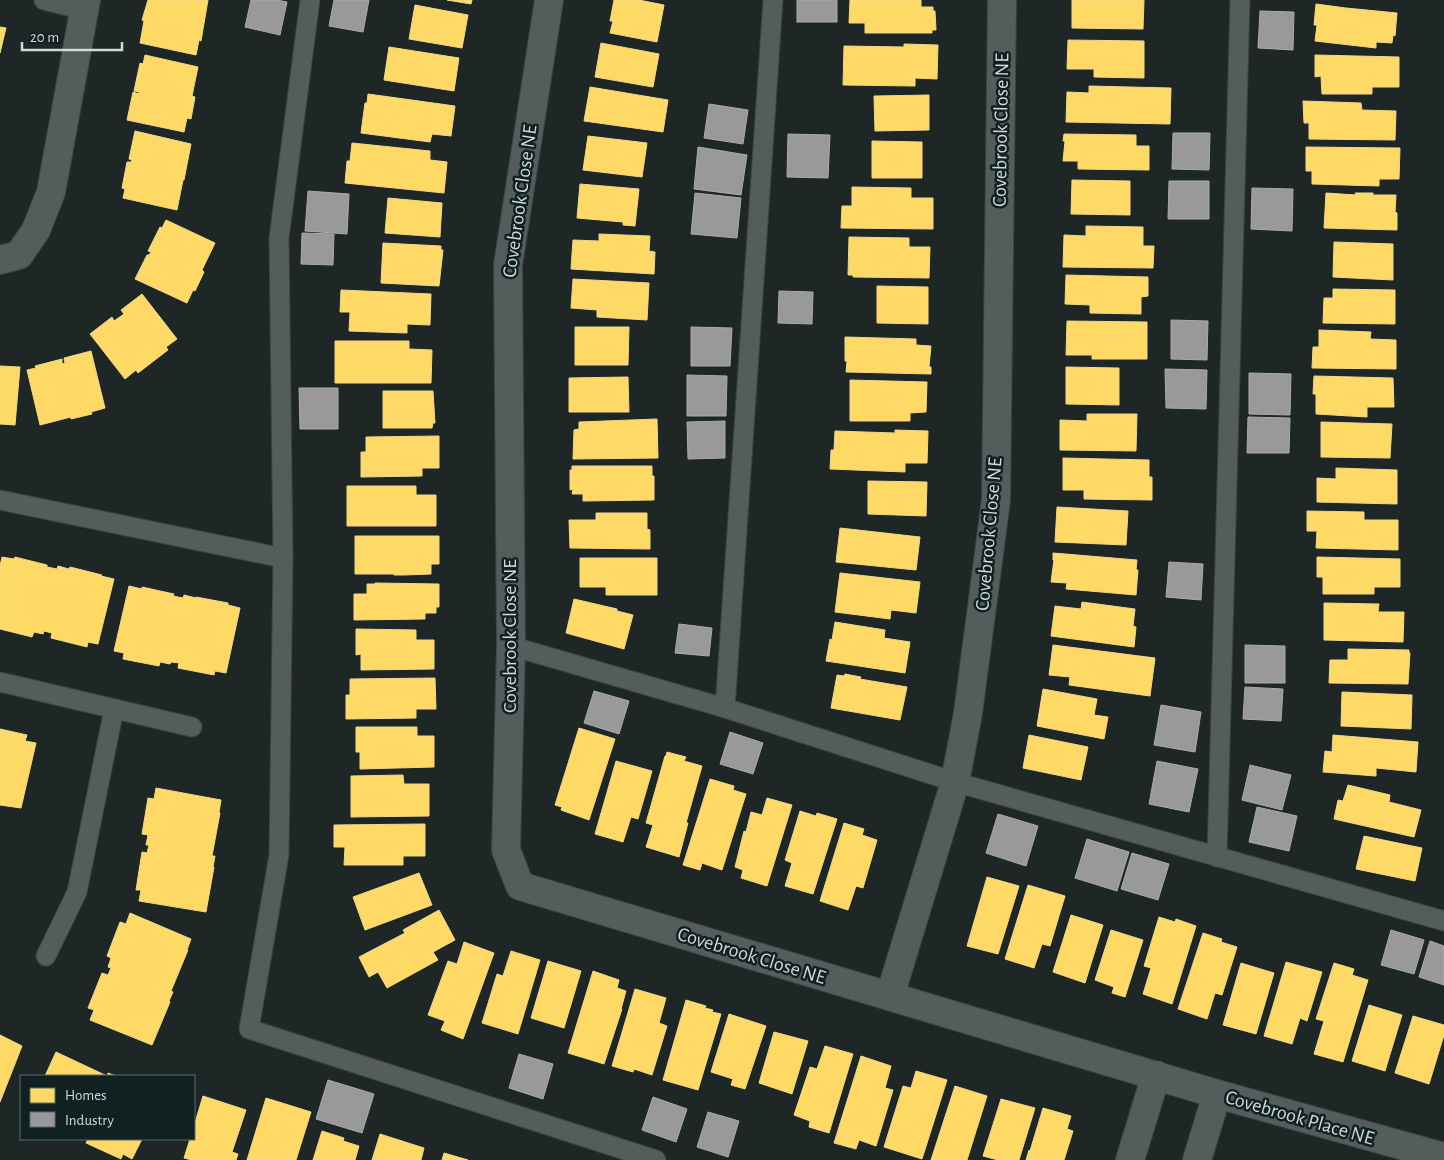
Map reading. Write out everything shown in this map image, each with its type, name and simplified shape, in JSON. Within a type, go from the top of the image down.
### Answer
[{"type":"street","name":"Covebrook Close NE","points":[[549,0],[508,265],[510,646],[506,850],[520,886],[1156,1075]]},
{"type":"street","name":"Covebrook Close NE","points":[[890,996],[955,782],[968,714],[996,500],[1002,0]]},
{"type":"street","points":[[0,260],[20,255],[36,230],[51,192],[85,5]]},
{"type":"street","points":[[1130,1160],[1156,1075]]},
{"type":"street","name":"Covebrook Place NE","points":[[1156,1075],[1217,1094],[1444,1157]]},
{"type":"street","points":[[1197,1160],[1217,1094]]},
{"type":"lane","points":[[44,0],[85,5]]},
{"type":"lane","points":[[310,0],[279,238],[283,558],[279,854],[249,1029],[656,1160]]},
{"type":"lane","points":[[725,708],[774,0]]},
{"type":"lane","points":[[1217,857],[1240,0]]},
{"type":"lane","points":[[0,500],[283,558]]},
{"type":"lane","points":[[510,646],[725,708],[955,782],[1444,921]]},
{"type":"lane","points":[[0,682],[192,727]]},
{"type":"lane","points":[[46,956],[77,892],[114,709]]},
{"type":"building: Homes","points":[[148,0],[208,0],[201,41],[199,40],[196,55],[140,43],[144,21],[142,20]]},
{"type":"building: Homes","points":[[447,0],[472,0],[471,4]]},
{"type":"building: Homes","points":[[614,0],[639,0],[664,5],[657,42],[610,33],[613,21],[610,21]]},
{"type":"building: Homes","points":[[850,0],[921,0],[921,7],[933,7],[933,11],[935,11],[936,30],[932,30],[932,33],[865,33],[865,23],[849,23]]},
{"type":"building: Homes","points":[[1072,0],[1144,0],[1143,29],[1072,28]]},
{"type":"building: Homes","points":[[1316,4],[1397,13],[1395,36],[1393,35],[1392,43],[1376,42],[1376,48],[1315,41],[1317,25],[1314,25]]},
{"type":"building: Homes","points":[[415,5],[468,15],[462,48],[409,39]]},
{"type":"building: Homes","points":[[0,27],[6,28],[0,53]]},
{"type":"building: Homes","points":[[1068,40],[1144,41],[1144,78],[1094,77],[1094,69],[1067,69]]},
{"type":"building: Homes","points":[[601,43],[659,54],[653,87],[595,77]]},
{"type":"building: Homes","points":[[904,44],[938,45],[937,79],[915,78],[915,86],[843,85],[844,46],[904,47]]},
{"type":"building: Homes","points":[[389,47],[459,58],[454,91],[384,80]]},
{"type":"building: Homes","points":[[145,55],[198,67],[192,96],[195,97],[191,119],[187,118],[184,132],[127,120],[133,92],[139,94],[139,92],[134,91],[140,63],[143,64]]},
{"type":"building: Homes","points":[[1315,55],[1399,57],[1399,87],[1372,87],[1372,94],[1322,94],[1321,76],[1315,77]]},
{"type":"building: Homes","points":[[1089,86],[1171,88],[1170,124],[1066,122],[1067,92],[1089,93]]},
{"type":"building: Homes","points":[[590,87],[668,100],[663,132],[584,121]]},
{"type":"building: Homes","points":[[368,94],[455,106],[451,136],[432,134],[430,142],[361,133]]},
{"type":"building: Homes","points":[[929,95],[929,130],[875,131],[874,96]]},
{"type":"building: Homes","points":[[1303,101],[1361,103],[1362,110],[1396,111],[1395,140],[1309,139],[1309,123],[1304,123]]},
{"type":"building: Homes","points":[[135,131],[191,144],[177,210],[123,198],[125,189],[122,188],[127,162],[132,160],[129,159]]},
{"type":"building: Homes","points":[[1064,134],[1136,135],[1136,146],[1149,146],[1149,170],[1078,169],[1078,161],[1063,161]]},
{"type":"building: Homes","points":[[588,136],[647,143],[642,177],[583,170]]},
{"type":"building: Homes","points":[[872,141],[922,142],[922,178],[872,178]]},
{"type":"building: Homes","points":[[352,143],[430,151],[430,160],[447,162],[444,193],[345,183],[347,161],[350,161]]},
{"type":"building: Homes","points":[[1306,147],[1400,148],[1399,179],[1379,179],[1379,186],[1312,184],[1312,171],[1306,171]]},
{"type":"building: Homes","points":[[1072,180],[1130,181],[1130,215],[1071,214]]},
{"type":"building: Homes","points":[[580,184],[639,189],[635,226],[623,225],[623,222],[577,218]]},
{"type":"building: Homes","points":[[852,187],[911,188],[911,198],[933,198],[933,229],[841,228],[842,206],[852,206]]},
{"type":"building: Homes","points":[[1326,193],[1396,195],[1397,230],[1324,228]]},
{"type":"building: Homes","points":[[388,198],[442,203],[440,237],[385,233]]},
{"type":"building: Homes","points":[[166,220],[215,243],[202,270],[204,272],[187,303],[135,279],[147,255],[151,252],[148,251],[160,227],[162,228]]},
{"type":"building: Homes","points":[[1086,226],[1143,227],[1143,246],[1154,246],[1153,268],[1063,267],[1064,235],[1086,236]]},
{"type":"building: Homes","points":[[599,234],[650,236],[649,251],[655,252],[654,274],[571,269],[573,240],[599,241]]},
{"type":"building: Homes","points":[[849,237],[909,238],[909,247],[930,247],[929,278],[853,277],[853,275],[848,275]]},
{"type":"building: Homes","points":[[1334,242],[1393,244],[1393,280],[1333,277]]},
{"type":"building: Homes","points":[[383,243],[441,246],[441,250],[443,250],[439,286],[381,283]]},
{"type":"building: Homes","points":[[1066,275],[1148,277],[1148,296],[1141,297],[1141,314],[1090,313],[1090,305],[1065,304]]},
{"type":"building: Homes","points":[[573,279],[649,283],[647,320],[597,317],[597,310],[571,308]]},
{"type":"building: Homes","points":[[877,286],[928,287],[928,324],[877,323]]},
{"type":"building: Homes","points":[[1333,289],[1395,290],[1395,324],[1323,323],[1324,298],[1333,298]]},
{"type":"building: Homes","points":[[341,290],[431,294],[430,325],[407,324],[407,333],[349,331],[350,312],[340,312]]},
{"type":"building: Homes","points":[[142,294],[177,339],[166,347],[168,350],[138,373],[136,370],[125,379],[90,334],[112,317],[114,321],[124,314],[121,310]]},
{"type":"building: Homes","points":[[1067,321],[1147,322],[1147,359],[1092,359],[1092,355],[1066,355]]},
{"type":"building: Homes","points":[[575,327],[629,327],[628,365],[575,365]]},
{"type":"building: Homes","points":[[1319,330],[1371,332],[1370,339],[1396,340],[1396,369],[1312,368],[1313,347],[1319,347]]},
{"type":"building: Homes","points":[[845,337],[916,339],[916,345],[931,346],[929,367],[931,367],[931,374],[846,372]]},
{"type":"building: Homes","points":[[335,341],[409,341],[409,349],[432,350],[431,383],[335,383]]},
{"type":"building: Homes","points":[[91,351],[105,408],[91,412],[92,414],[40,425],[27,370],[62,359],[62,364],[65,363],[64,358]]},
{"type":"building: Homes","points":[[0,366],[20,367],[15,425],[0,424]]},
{"type":"building: Homes","points":[[1066,367],[1119,368],[1119,405],[1066,404]]},
{"type":"building: Homes","points":[[1314,376],[1393,378],[1394,407],[1367,407],[1367,417],[1316,414],[1316,394],[1313,394]]},
{"type":"building: Homes","points":[[628,377],[629,412],[569,412],[569,378]]},
{"type":"building: Homes","points":[[850,380],[927,382],[926,412],[910,413],[910,421],[850,421]]},
{"type":"building: Homes","points":[[383,391],[433,391],[435,423],[433,423],[432,428],[383,428]]},
{"type":"building: Homes","points":[[1087,414],[1137,414],[1136,451],[1060,450],[1060,420],[1087,421]]},
{"type":"building: Homes","points":[[657,419],[658,458],[573,459],[574,430],[579,429],[579,422]]},
{"type":"building: Homes","points":[[1321,422],[1392,424],[1390,458],[1321,457]]},
{"type":"building: Homes","points":[[895,430],[928,431],[927,463],[905,463],[905,472],[830,469],[835,431],[895,433]]},
{"type":"building: Homes","points":[[439,436],[439,468],[422,468],[422,476],[361,477],[361,452],[366,452],[366,437]]},
{"type":"building: Homes","points":[[1063,458],[1149,460],[1149,477],[1152,477],[1152,500],[1084,499],[1084,490],[1063,490]]},
{"type":"building: Homes","points":[[572,466],[652,466],[654,500],[583,501],[583,494],[572,494],[573,489],[570,490],[570,470],[572,470]]},
{"type":"building: Homes","points":[[1336,468],[1397,470],[1397,504],[1317,502],[1317,478],[1336,479]]},
{"type":"building: Homes","points":[[868,481],[927,482],[926,516],[868,514]]},
{"type":"building: Homes","points":[[347,486],[416,486],[416,495],[436,495],[436,526],[347,526]]},
{"type":"building: Homes","points":[[1057,507],[1128,511],[1126,545],[1055,542]]},
{"type":"building: Homes","points":[[1307,511],[1364,512],[1364,520],[1398,520],[1398,550],[1316,548],[1317,531],[1307,531]]},
{"type":"building: Homes","points":[[596,513],[647,513],[647,529],[650,530],[650,549],[570,548],[569,520],[596,520]]},
{"type":"building: Homes","points":[[840,528],[920,537],[916,570],[836,562]]},
{"type":"building: Homes","points":[[355,536],[439,536],[439,564],[431,564],[431,574],[355,574]]},
{"type":"building: Homes","points":[[1053,553],[1137,560],[1136,595],[1066,589],[1067,583],[1051,582]]},
{"type":"building: Homes","points":[[2,557],[14,559],[15,557],[57,569],[58,566],[69,569],[70,567],[114,579],[98,644],[88,642],[87,647],[51,638],[52,633],[44,631],[43,634],[34,632],[32,637],[0,629],[0,566]]},
{"type":"building: Homes","points":[[1317,557],[1400,559],[1400,587],[1374,587],[1374,594],[1323,594],[1323,577],[1317,577]]},
{"type":"building: Homes","points":[[580,558],[657,558],[657,595],[606,595],[606,587],[580,587]]},
{"type":"building: Homes","points":[[840,573],[920,582],[916,613],[891,610],[890,619],[835,612]]},
{"type":"building: Homes","points":[[367,584],[439,584],[439,607],[436,607],[436,613],[425,613],[425,619],[354,620],[354,594],[367,594]]},
{"type":"building: Homes","points":[[129,586],[174,594],[173,596],[183,598],[184,595],[228,603],[228,605],[240,608],[226,673],[215,671],[214,675],[178,668],[179,663],[160,662],[159,666],[123,659],[124,653],[114,651]]},
{"type":"building: Homes","points":[[574,599],[617,609],[617,611],[633,615],[624,649],[566,633]]},
{"type":"building: Homes","points":[[1082,602],[1135,609],[1133,626],[1136,627],[1134,647],[1051,636],[1055,606],[1081,609]]},
{"type":"building: Homes","points":[[1324,603],[1379,604],[1378,612],[1404,612],[1403,642],[1324,640]]},
{"type":"building: Homes","points":[[835,622],[885,630],[884,638],[910,642],[905,673],[826,661]]},
{"type":"building: Homes","points":[[356,629],[416,630],[416,640],[434,640],[434,669],[361,670],[361,654],[356,655]]},
{"type":"building: Homes","points":[[1053,645],[1155,658],[1150,696],[1069,685],[1070,677],[1049,675]]},
{"type":"building: Homes","points":[[1348,649],[1409,650],[1408,684],[1329,683],[1330,660],[1348,660]]},
{"type":"building: Homes","points":[[845,674],[861,677],[860,679],[907,687],[900,720],[831,708],[837,675],[844,676]]},
{"type":"building: Homes","points":[[435,678],[436,709],[416,709],[416,718],[346,719],[346,695],[350,695],[350,679]]},
{"type":"building: Homes","points":[[1043,689],[1097,699],[1094,715],[1108,717],[1104,739],[1037,726]]},
{"type":"building: Homes","points":[[1342,692],[1412,695],[1411,729],[1341,726]]},
{"type":"building: Homes","points":[[356,727],[417,727],[417,736],[434,736],[434,767],[360,769],[360,752],[356,752]]},
{"type":"building: Homes","points":[[579,728],[615,739],[589,820],[561,810],[562,807],[555,805]]},
{"type":"building: Homes","points":[[0,729],[27,735],[25,741],[36,743],[21,808],[0,805]]},
{"type":"building: Homes","points":[[1029,735],[1088,747],[1081,780],[1023,768]]},
{"type":"building: Homes","points":[[1333,735],[1418,742],[1416,772],[1376,768],[1376,776],[1323,772],[1325,751],[1332,752]]},
{"type":"building: Homes","points":[[667,752],[686,757],[684,761],[702,766],[686,823],[688,823],[679,857],[646,847],[653,825],[646,823]]},
{"type":"building: Homes","points":[[616,761],[652,771],[638,819],[631,817],[623,842],[595,834]]},
{"type":"building: Homes","points":[[403,775],[404,784],[429,784],[429,816],[351,817],[351,776]]},
{"type":"building: Homes","points":[[710,779],[734,786],[733,790],[746,794],[722,870],[702,863],[700,870],[683,865]]},
{"type":"building: Homes","points":[[1348,785],[1390,795],[1389,802],[1421,810],[1414,837],[1334,819],[1338,800],[1343,801]]},
{"type":"building: Homes","points":[[156,788],[221,800],[212,856],[215,856],[214,867],[206,912],[139,901],[141,890],[136,890],[142,852],[147,853],[149,845],[146,845],[148,835],[142,834],[148,798],[154,799]]},
{"type":"building: Homes","points":[[767,798],[792,805],[767,886],[741,878],[743,870],[735,867],[751,812],[762,815]]},
{"type":"building: Homes","points":[[800,811],[816,816],[817,813],[837,819],[813,894],[785,886],[792,863],[785,860]]},
{"type":"building: Homes","points":[[844,823],[864,829],[862,835],[877,840],[863,888],[856,886],[848,910],[820,901]]},
{"type":"building: Homes","points":[[425,824],[425,856],[403,856],[403,865],[344,865],[345,847],[334,847],[334,825]]},
{"type":"building: Homes","points":[[1364,836],[1422,848],[1415,881],[1356,869]]},
{"type":"building: Homes","points":[[419,873],[432,905],[365,930],[353,897]]},
{"type":"building: Homes","points":[[987,877],[1019,886],[998,954],[967,946]]},
{"type":"building: Homes","points":[[1028,885],[1065,896],[1050,946],[1042,944],[1034,968],[1005,959]]},
{"type":"building: Homes","points":[[439,910],[455,940],[433,952],[438,960],[387,988],[378,972],[369,977],[359,957],[405,933],[403,930]]},
{"type":"building: Homes","points":[[130,913],[191,939],[171,991],[173,992],[170,1002],[152,1045],[90,1020],[94,1010],[88,1008],[102,973],[108,975],[111,968],[108,967],[111,958],[107,956],[120,922],[126,924]]},
{"type":"building: Homes","points":[[1071,915],[1103,925],[1085,983],[1053,972]]},
{"type":"building: Homes","points":[[1159,917],[1175,922],[1176,919],[1196,926],[1172,1004],[1143,994],[1151,968],[1144,966]]},
{"type":"building: Homes","points":[[1111,930],[1143,940],[1125,997],[1112,993],[1114,987],[1095,980]]},
{"type":"building: Homes","points":[[1203,933],[1222,939],[1221,942],[1237,947],[1222,995],[1215,993],[1207,1019],[1178,1009]]},
{"type":"building: Homes","points":[[464,942],[494,953],[463,1039],[441,1030],[445,1021],[428,1015],[448,961],[457,964]]},
{"type":"building: Homes","points":[[511,951],[540,960],[518,1034],[482,1023],[497,974],[503,976]]},
{"type":"building: Homes","points":[[548,961],[581,971],[564,1028],[531,1018]]},
{"type":"building: Homes","points":[[1286,962],[1322,972],[1307,1021],[1300,1018],[1292,1044],[1264,1036]]},
{"type":"building: Homes","points":[[1241,963],[1274,973],[1256,1034],[1223,1025]]},
{"type":"building: Homes","points":[[1334,963],[1354,969],[1352,975],[1368,980],[1343,1062],[1314,1054],[1324,1021],[1316,1019]]},
{"type":"building: Homes","points":[[593,971],[619,980],[617,988],[626,991],[604,1064],[568,1053]]},
{"type":"building: Homes","points":[[635,989],[666,998],[659,1023],[667,1026],[652,1075],[634,1069],[633,1072],[612,1066]]},
{"type":"building: Homes","points":[[686,1000],[706,1006],[705,1008],[713,1010],[712,1012],[721,1014],[698,1090],[663,1080]]},
{"type":"building: Homes","points":[[1369,1005],[1402,1015],[1385,1071],[1352,1061]]},
{"type":"building: Homes","points":[[729,1014],[766,1026],[745,1089],[731,1085],[733,1079],[711,1072]]},
{"type":"building: Homes","points":[[1413,1016],[1444,1025],[1444,1035],[1429,1084],[1395,1073]]},
{"type":"building: Homes","points":[[774,1032],[808,1041],[792,1094],[759,1083]]},
{"type":"building: Homes","points":[[0,1035],[22,1046],[0,1102]]},
{"type":"building: Homes","points":[[825,1046],[853,1054],[829,1133],[809,1127],[810,1121],[794,1115],[810,1067],[817,1069]]},
{"type":"building: Homes","points":[[56,1052],[105,1075],[45,1075]]},
{"type":"building: Homes","points":[[861,1056],[891,1066],[885,1088],[893,1090],[876,1146],[859,1140],[856,1149],[834,1143]]},
{"type":"building: Homes","points":[[916,1071],[947,1080],[922,1159],[884,1147],[903,1086],[911,1088]]},
{"type":"building: Homes","points":[[955,1086],[987,1096],[967,1160],[931,1160]]},
{"type":"building: Homes","points":[[203,1096],[246,1110],[232,1152],[238,1154],[236,1160],[192,1160],[184,1158],[190,1140],[195,1140],[195,1123]]},
{"type":"building: Homes","points":[[266,1098],[311,1112],[296,1160],[247,1160]]},
{"type":"building: Homes","points":[[1001,1099],[1035,1108],[1019,1160],[998,1160],[983,1156]]},
{"type":"building: Homes","points":[[1043,1108],[1071,1116],[1067,1129],[1073,1131],[1064,1160],[1026,1160]]},
{"type":"building: Homes","points":[[322,1131],[344,1138],[343,1141],[359,1146],[355,1160],[313,1160]]},
{"type":"building: Homes","points":[[380,1134],[424,1148],[421,1160],[372,1160]]},
{"type":"building: Homes","points":[[88,1140],[142,1140],[132,1159],[123,1154],[121,1159],[86,1143]]},
{"type":"building: Homes","points":[[444,1153],[468,1160],[442,1160]]},
{"type":"building: Industry","points":[[251,0],[287,2],[280,35],[245,27]]},
{"type":"building: Industry","points":[[334,0],[369,0],[363,32],[329,26]]},
{"type":"building: Industry","points":[[797,0],[837,0],[837,22],[797,22]]},
{"type":"building: Industry","points":[[1260,11],[1294,12],[1293,50],[1258,48]]},
{"type":"building: Industry","points":[[709,104],[748,110],[743,144],[704,138]]},
{"type":"building: Industry","points":[[1173,133],[1210,133],[1209,170],[1172,169]]},
{"type":"building: Industry","points":[[788,134],[830,135],[828,178],[787,177]]},
{"type":"building: Industry","points":[[698,147],[747,155],[741,195],[694,189]]},
{"type":"building: Industry","points":[[1169,181],[1209,181],[1209,219],[1168,219]]},
{"type":"building: Industry","points":[[1252,188],[1293,189],[1292,231],[1251,229]]},
{"type":"building: Industry","points":[[308,191],[349,194],[347,234],[305,231]]},
{"type":"building: Industry","points":[[695,193],[741,198],[737,238],[691,234]]},
{"type":"building: Industry","points":[[302,233],[334,234],[333,265],[301,264]]},
{"type":"building: Industry","points":[[779,291],[813,292],[812,324],[778,323]]},
{"type":"building: Industry","points":[[1171,320],[1208,321],[1207,360],[1171,359]]},
{"type":"building: Industry","points":[[691,327],[732,328],[730,366],[691,366]]},
{"type":"building: Industry","points":[[1165,369],[1207,370],[1206,409],[1166,408]]},
{"type":"building: Industry","points":[[1249,373],[1291,374],[1290,415],[1249,414]]},
{"type":"building: Industry","points":[[687,375],[727,376],[726,416],[687,416]]},
{"type":"building: Industry","points":[[299,388],[338,388],[338,429],[300,429]]},
{"type":"building: Industry","points":[[1248,417],[1290,418],[1289,453],[1247,453]]},
{"type":"building: Industry","points":[[725,421],[725,458],[688,459],[687,422]]},
{"type":"building: Industry","points":[[1169,562],[1203,564],[1201,600],[1166,597]]},
{"type":"building: Industry","points":[[679,624],[712,628],[709,656],[675,653]]},
{"type":"building: Industry","points":[[1245,645],[1285,646],[1285,683],[1245,683]]},
{"type":"building: Industry","points":[[1245,687],[1283,689],[1281,721],[1243,719]]},
{"type":"building: Industry","points":[[594,691],[629,701],[619,734],[584,723]]},
{"type":"building: Industry","points":[[1161,705],[1201,712],[1195,752],[1154,745]]},
{"type":"building: Industry","points":[[730,732],[763,743],[753,774],[720,764]]},
{"type":"building: Industry","points":[[1157,761],[1198,769],[1189,812],[1149,804]]},
{"type":"building: Industry","points":[[1250,765],[1291,775],[1282,810],[1242,800]]},
{"type":"building: Industry","points":[[1257,807],[1297,816],[1289,851],[1249,842]]},
{"type":"building: Industry","points":[[998,814],[1038,826],[1026,866],[986,853]]},
{"type":"building: Industry","points":[[1087,839],[1129,852],[1117,891],[1075,878]]},
{"type":"building: Industry","points":[[1132,853],[1169,864],[1158,900],[1121,889]]},
{"type":"building: Industry","points":[[1391,930],[1424,940],[1414,974],[1381,965]]},
{"type":"building: Industry","points":[[1430,941],[1444,946],[1444,985],[1419,977]]},
{"type":"building: Industry","points":[[519,1054],[553,1064],[543,1099],[509,1088]]},
{"type":"building: Industry","points":[[328,1080],[374,1094],[362,1133],[316,1119]]},
{"type":"building: Industry","points":[[653,1097],[687,1109],[676,1142],[642,1130]]},
{"type":"building: Industry","points":[[708,1112],[739,1121],[728,1157],[697,1147]]}]
